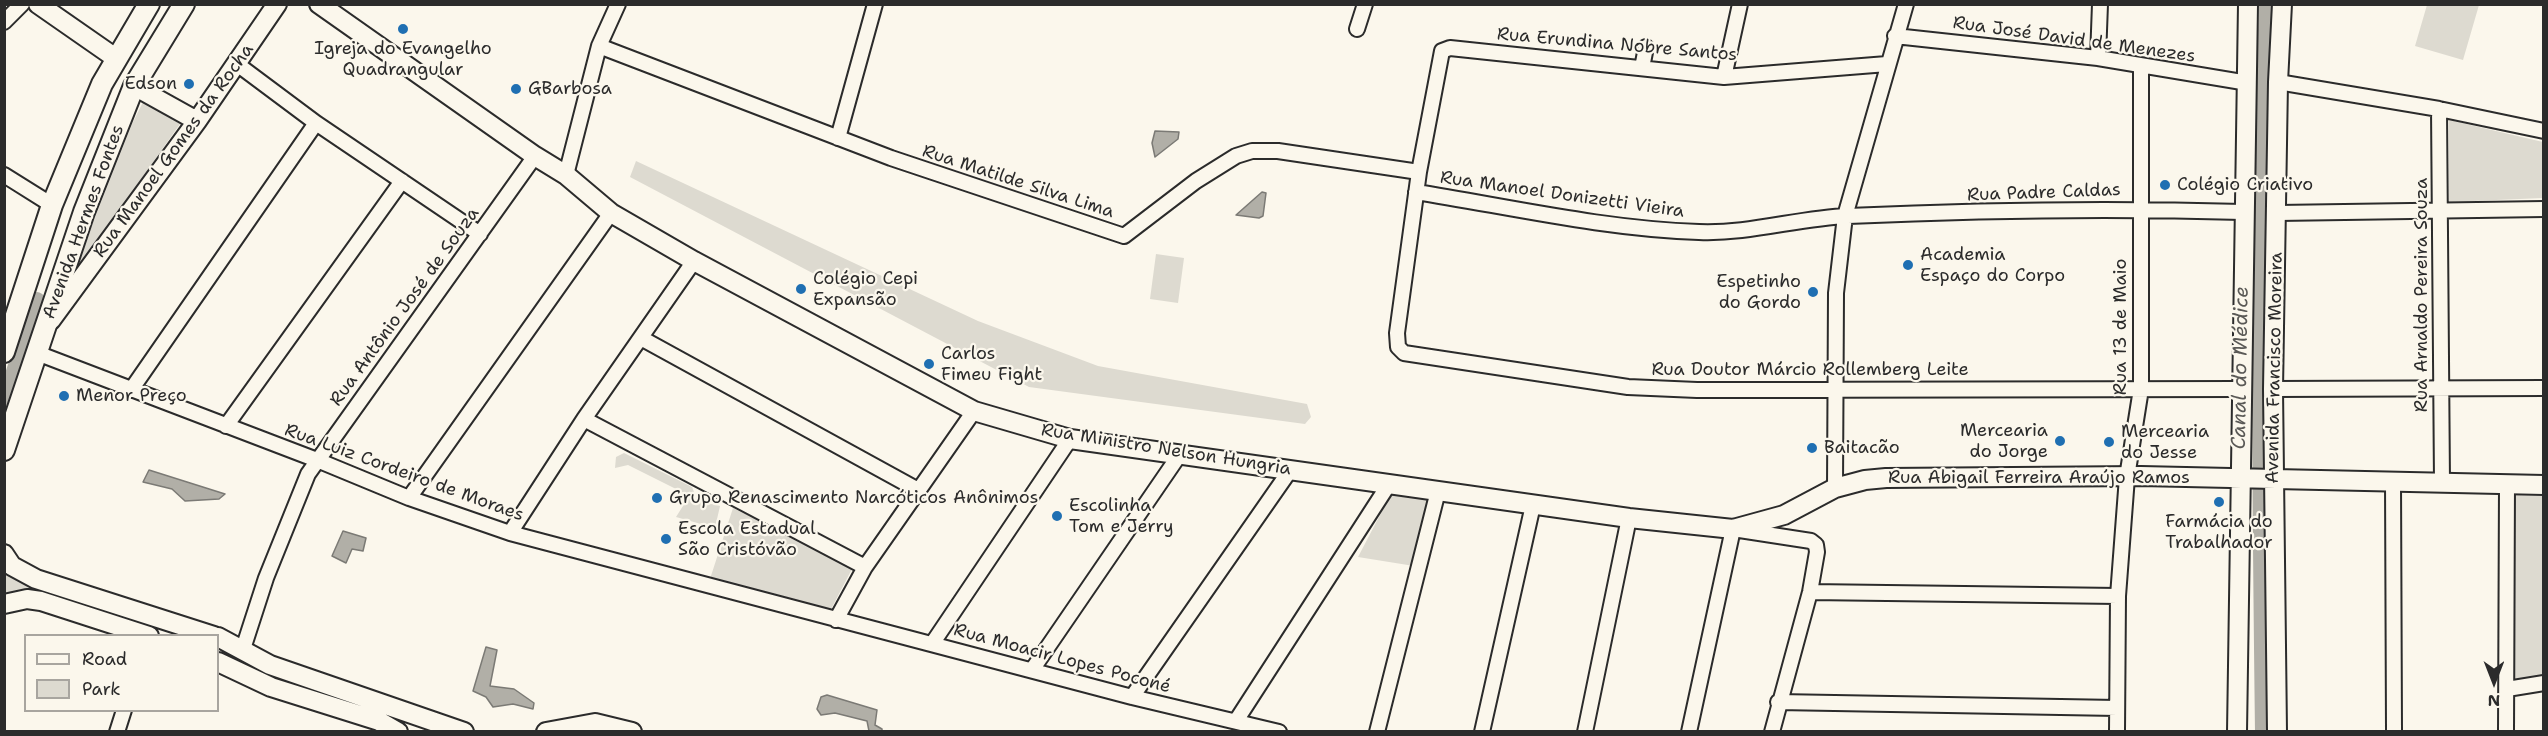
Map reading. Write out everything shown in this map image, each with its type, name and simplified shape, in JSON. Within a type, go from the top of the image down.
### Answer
[{"type":"main road","name":"Avenida Hermes Fontes","points":[[5,349],[52,205],[102,84],[149,4]]},
{"type":"main road","name":"Avenida Hermes Fontes","points":[[4,450],[84,212],[134,86],[184,4]]},
{"type":"street","points":[[4,22],[21,4]]},
{"type":"street","points":[[38,4],[117,59]]},
{"type":"street","name":"Rua Manoel Gomes da Rocha","points":[[47,325],[197,121],[277,4]]},
{"type":"street","name":"Rua Ministro Nelson Hungria","points":[[319,4],[535,156],[566,175],[611,213],[694,261],[974,411],[1070,439],[1533,505],[1734,529],[1810,541],[1816,545],[1817,552],[1810,592]]},
{"type":"street","points":[[566,175],[599,46],[618,4]]},
{"type":"street","points":[[838,138],[875,4]]},
{"type":"street","points":[[1357,29],[1365,4]]},
{"type":"street","points":[[1725,77],[1740,4]]},
{"type":"street","points":[[1835,488],[1836,293],[1845,216],[1905,4]]},
{"type":"street","points":[[2098,58],[2100,4]]},
{"type":"street","name":"Avenida Francisco Moreira","points":[[2236,732],[2243,479],[2241,388],[2248,4]]},
{"type":"street","name":"Avenida Francisco Moreira","points":[[2277,732],[2273,389],[2278,213],[2278,82],[2282,4]]},
{"type":"street","name":"Rua José David de Menezes","points":[[1896,36],[2098,58],[2248,83]]},
{"type":"street","name":"Rua Matilde Silva Lima","points":[[599,46],[838,138],[979,189],[1124,236],[1196,182],[1236,156],[1252,151],[1278,151],[1419,172]]},
{"type":"street","points":[[1642,68],[1646,47]]},
{"type":"street","name":"Rua Erundina Nobre Santos","points":[[1419,172],[1442,51],[1450,48],[1725,77],[1887,64]]},
{"type":"street","points":[[237,64],[316,123],[480,234]]},
{"type":"street","name":"Rua 13 de Maio","points":[[2117,732],[2118,596],[2127,477],[2141,389],[2141,66]]},
{"type":"street","points":[[2278,82],[2439,109],[2544,131]]},
{"type":"street","points":[[134,86],[197,121]]},
{"type":"street","name":"Rua Arnaldo Pereira Souza","points":[[2439,109],[2442,482]]},
{"type":"street","points":[[131,390],[316,123]]},
{"type":"street","name":"Rua Antônio José de Souza","points":[[243,650],[266,578],[308,474],[535,156]]},
{"type":"street","points":[[1416,192],[1419,172]]},
{"type":"street","points":[[4,175],[52,205]]},
{"type":"street","points":[[226,426],[402,181]]},
{"type":"street","name":"Rua Manoel Donizetti Vieira","points":[[1416,192],[1643,228],[1701,232],[1751,231],[1845,216]]},
{"type":"street","name":"Rua Doutor Márcio Rollemberg Leite","points":[[1416,192],[1397,333],[1398,347],[1404,353],[1628,387],[1697,390],[2241,388]]},
{"type":"street","name":"Rua Padre Caldas","points":[[1845,216],[2140,208],[2243,212]]},
{"type":"street","points":[[2278,213],[2544,209]]},
{"type":"street","points":[[409,498],[611,213]]},
{"type":"street","points":[[510,533],[584,419],[694,261]]},
{"type":"street","points":[[641,338],[918,490]]},
{"type":"street","name":"Rua Luiz Cordeiro de Moraes","points":[[37,353],[317,460],[409,498],[510,533],[836,620]]},
{"type":"street","points":[[2273,389],[2544,388]]},
{"type":"street","points":[[836,620],[866,567],[974,411]]},
{"type":"street","points":[[584,419],[866,567]]},
{"type":"street","points":[[932,644],[1070,439]]},
{"type":"street","points":[[1032,670],[1180,454]]},
{"type":"street","points":[[1132,697],[1291,470]]},
{"type":"street","name":"Rua Abigail Ferreira Araújo Ramos","points":[[1835,488],[1865,480],[1887,478],[2127,477],[2544,485]]},
{"type":"street","points":[[2393,481],[2394,732]]},
{"type":"street","points":[[1236,721],[1389,484]]},
{"type":"street","points":[[2506,732],[2507,484]]},
{"type":"street","name":"Rua Ministro Nelson Hungria","points":[[1734,529],[1791,512],[1835,488]]},
{"type":"street","points":[[1377,732],[1438,491]]},
{"type":"street","points":[[1482,732],[1533,505]]},
{"type":"street","points":[[1585,732],[1629,518]]},
{"type":"street","points":[[1689,732],[1734,529]]},
{"type":"street","points":[[4,554],[12,566],[21,572],[145,634]]},
{"type":"street","points":[[1772,732],[1810,592],[2118,596]]},
{"type":"street","points":[[4,604],[27,599],[79,602],[208,634]]},
{"type":"street","name":"Rua Moacir Lopes Poconé","points":[[836,620],[1132,697],[1279,732]]},
{"type":"street","points":[[219,638],[270,665],[437,729],[464,732]]},
{"type":"street","points":[[219,662],[271,687],[379,721],[399,732]]},
{"type":"street","points":[[2507,688],[2544,683]]},
{"type":"street","points":[[1779,702],[2117,708]]},
{"type":"street","points":[[117,732],[124,712]]},
{"type":"street","points":[[546,732],[595,723],[632,732]]},
{"type":"green space","points":[[2427,5],[2479,5],[2463,60],[2415,46]]},
{"type":"green space","points":[[143,102],[180,124],[71,278],[132,124]]},
{"type":"green space","points":[[2449,120],[2543,142],[2543,198],[2449,202]]},
{"type":"green space","points":[[636,161],[978,321],[1098,366],[1307,404],[1311,417],[1305,424],[1029,387],[630,177]]},
{"type":"green space","points":[[1156,254],[1184,258],[1178,303],[1150,299]]},
{"type":"green space","points":[[624,453],[692,487],[694,492],[686,494],[628,465],[615,468],[616,457]]},
{"type":"green space","points":[[1391,494],[1429,499],[1414,566],[1358,557]]},
{"type":"green space","points":[[2513,495],[2543,496],[2543,680],[2507,689]]},
{"type":"green space","points":[[688,498],[720,506],[715,528],[676,517]]},
{"type":"green space","points":[[733,508],[853,567],[829,613],[709,582]]},
{"type":"green space","points":[[4,566],[39,590],[73,597],[70,603],[5,597]]},
{"type":"shaded area","points":[[1155,131],[1179,132],[1178,139],[1155,157],[1152,143]]},
{"type":"shaded area","points":[[1262,192],[1266,193],[1263,216],[1259,218],[1236,215]]},
{"type":"shaded area","points":[[149,470],[225,494],[219,499],[185,501],[172,489],[143,482]]},
{"type":"shaded area","points":[[343,531],[366,538],[363,551],[352,549],[346,563],[332,556]]},
{"type":"shaded area","points":[[486,647],[497,650],[490,686],[514,689],[534,703],[533,709],[513,704],[493,707],[486,697],[473,691]]},
{"type":"shaded area","points":[[827,695],[877,710],[875,725],[882,731],[869,731],[867,721],[835,713],[821,715],[817,709],[821,697]]},
{"type":"waterway","name":"Canal do Médice","points":[[2263,732],[2260,459],[2262,186],[2267,4]]},
{"type":"waterway","points":[[4,403],[37,300]]},
{"type":"place","name":"Igreja do Evangelho Quadrangular","points":[[403,29]]},
{"type":"place","name":"Edson","points":[[189,84]]},
{"type":"place","name":"GBarbosa","points":[[516,89]]},
{"type":"place","name":"Colégio Criativo","points":[[2165,185]]},
{"type":"place","name":"Academia Espaço do Corpo","points":[[1908,265]]},
{"type":"place","name":"Colégio Cepi Expansão","points":[[801,289]]},
{"type":"place","name":"Espetinho do Gordo","points":[[1813,292]]},
{"type":"place","name":"Carlos Fimeu Fight","points":[[929,364]]},
{"type":"place","name":"Menor Preço","points":[[64,396]]},
{"type":"place","name":"Mercearia do Jorge","points":[[2060,441]]},
{"type":"place","name":"Mercearia do Jesse","points":[[2109,442]]},
{"type":"place","name":"Baitacão","points":[[1812,448]]},
{"type":"place","name":"Grupo Renascimento Narcóticos Anônimos","points":[[657,498]]},
{"type":"place","name":"Farmácia do Trabalhador","points":[[2219,502]]},
{"type":"place","name":"Escolinha Tom e Jerry","points":[[1057,516]]},
{"type":"place","name":"Escola Estadual São Cristóvão","points":[[666,539]]}]
